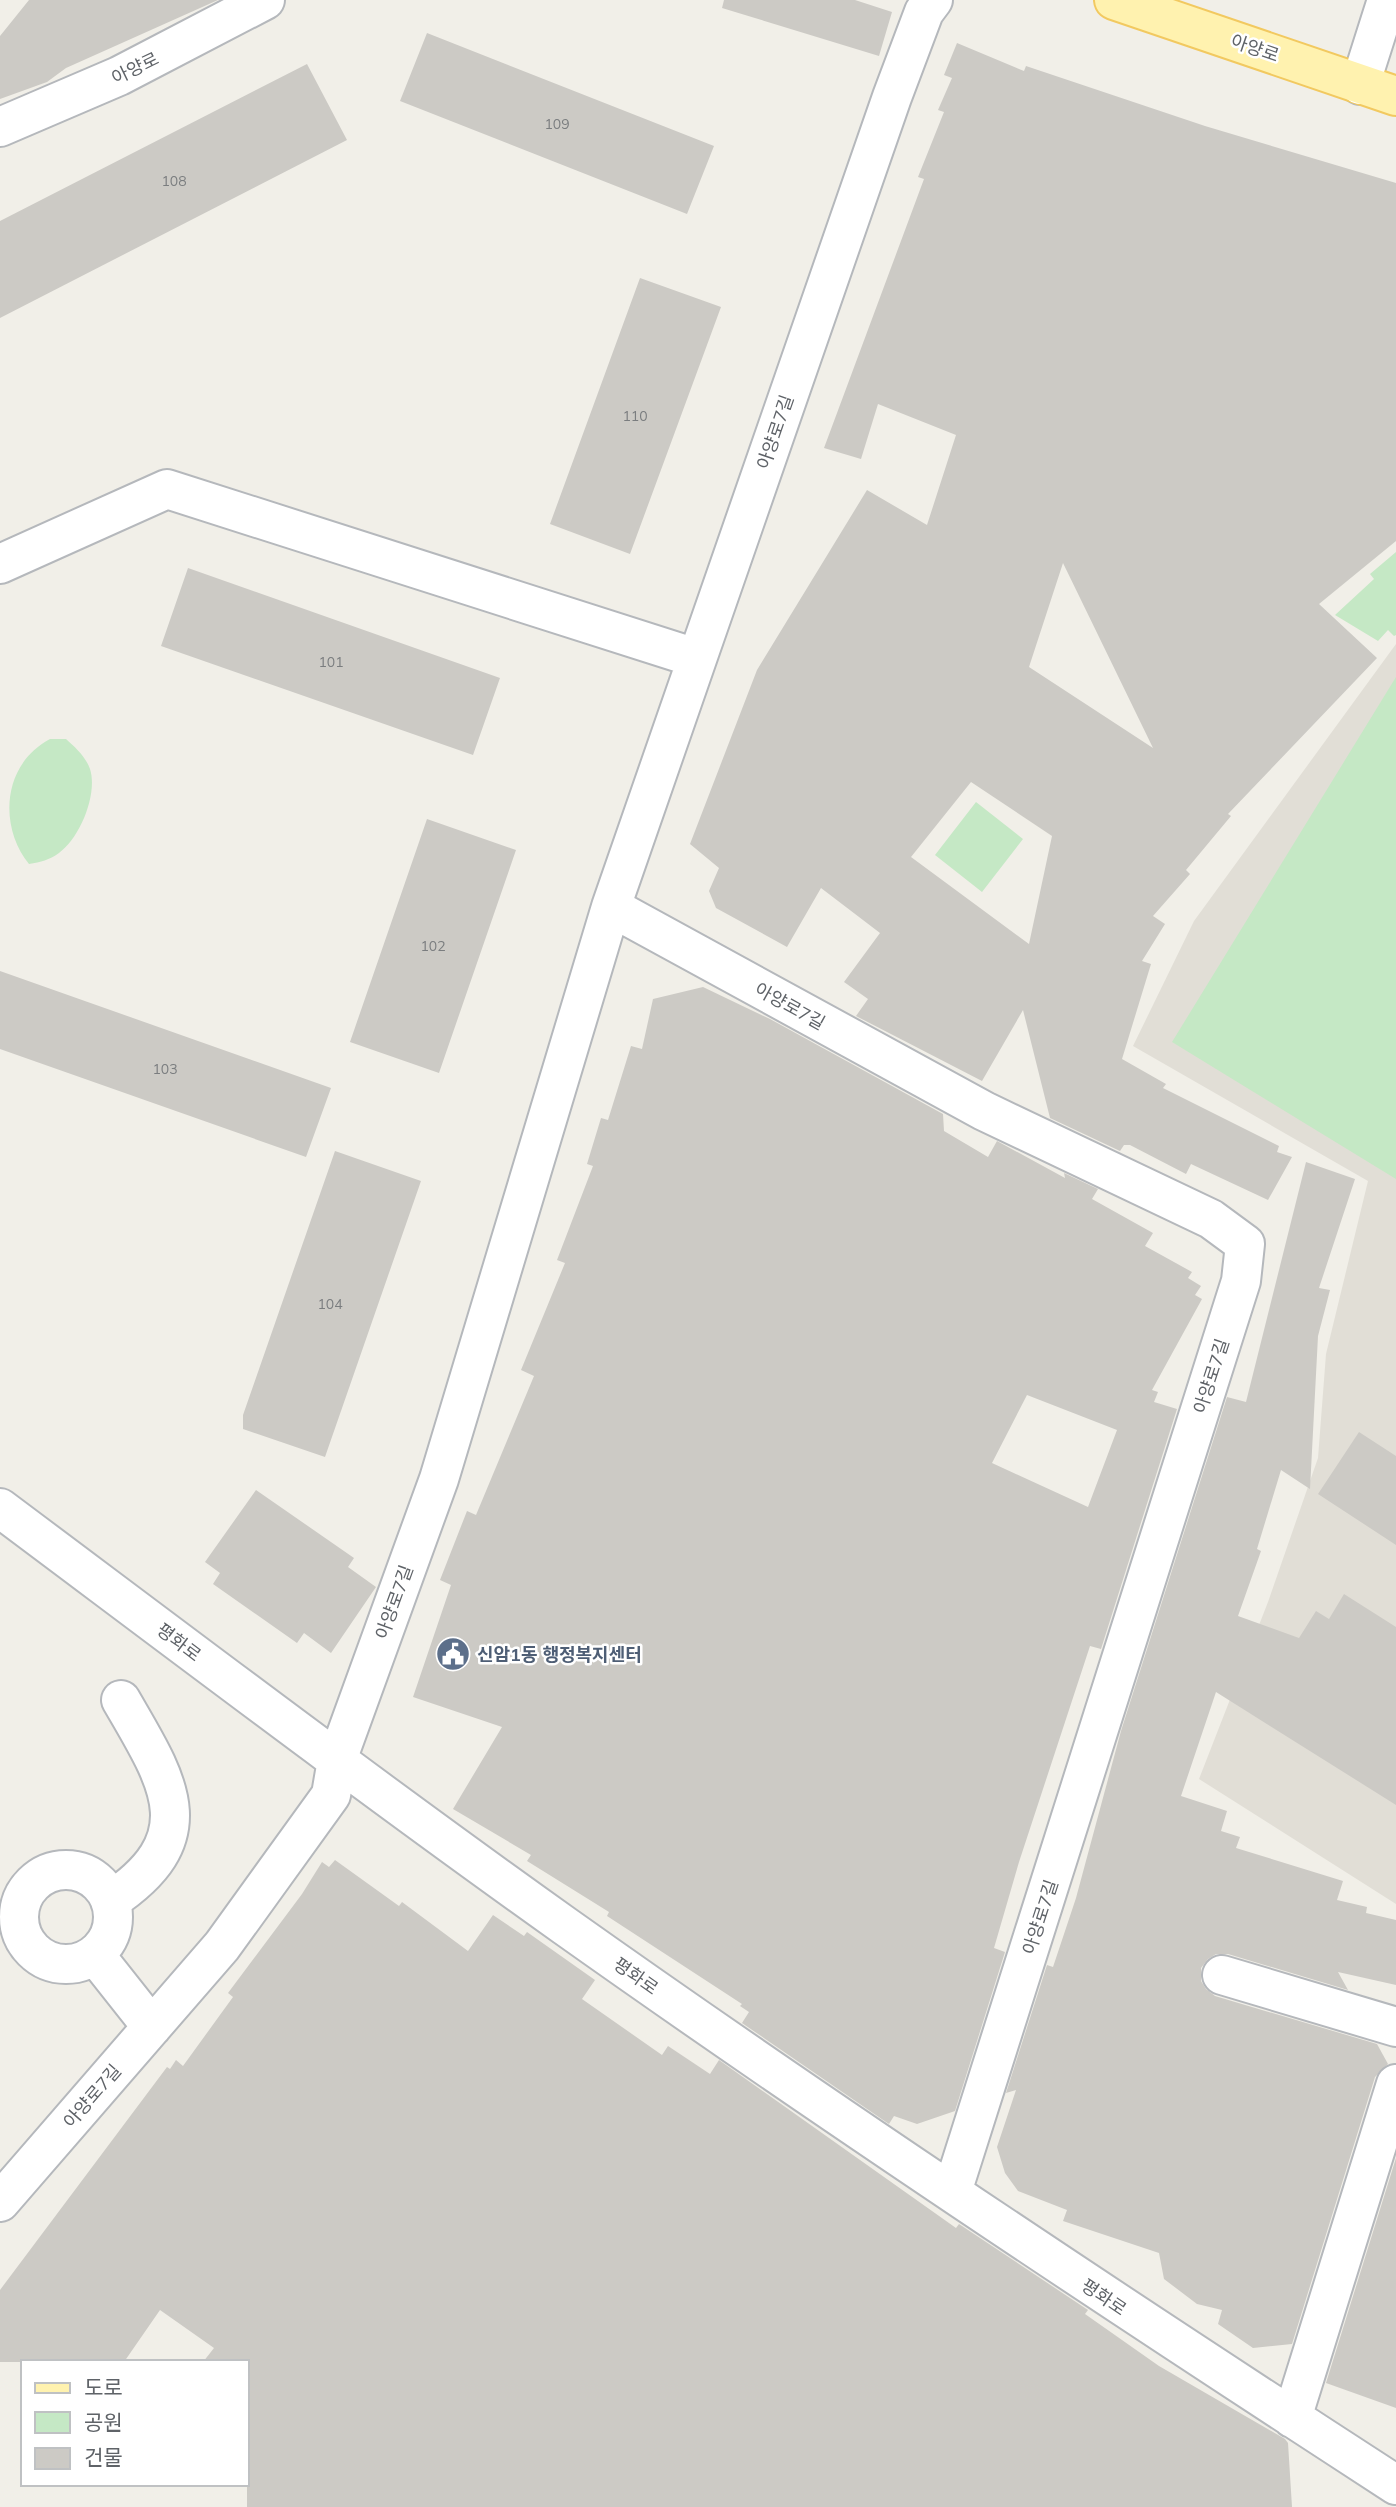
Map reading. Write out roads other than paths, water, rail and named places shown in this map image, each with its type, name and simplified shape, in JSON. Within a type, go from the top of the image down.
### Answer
[{"type":"main road","name":"아양로","points":[[1114,0],[1396,96]]},
{"type":"street","name":"아양로","points":[[0,127],[119,76],[265,0]]},
{"type":"street","name":"아양로7길","points":[[0,2202],[222,1946],[331,1796],[337,1760],[439,1479],[611,907],[892,97],[923,12],[933,0]]},
{"type":"street","points":[[1360,85],[1387,0]]},
{"type":"street","points":[[0,564],[167,489],[696,657]]},
{"type":"street","name":"아양로7길","points":[[611,907],[984,1111],[1211,1219],[1245,1244],[1241,1281],[952,2192]]},
{"type":"street","name":"평화로","points":[[0,1508],[337,1760],[648,1985],[1125,2311],[1396,2485]]},
{"type":"street","points":[[110,1901],[137,1884],[158,1859],[170,1830],[169,1794],[160,1767],[121,1700]]},
{"type":"street","points":[[56,1871],[86,1874],[99,1883],[110,1901],[114,1911],[113,1927],[107,1942],[94,1955],[67,1965],[38,1955],[21,1930],[22,1900],[41,1877],[56,1871]]},
{"type":"street","points":[[94,1955],[152,2027]]},
{"type":"street","points":[[1222,1975],[1396,2027]]},
{"type":"street","points":[[1292,2418],[1396,2084]]},
{"type":"place","name":"신암1동 행정복지센터","points":[[453,1654]]}]
